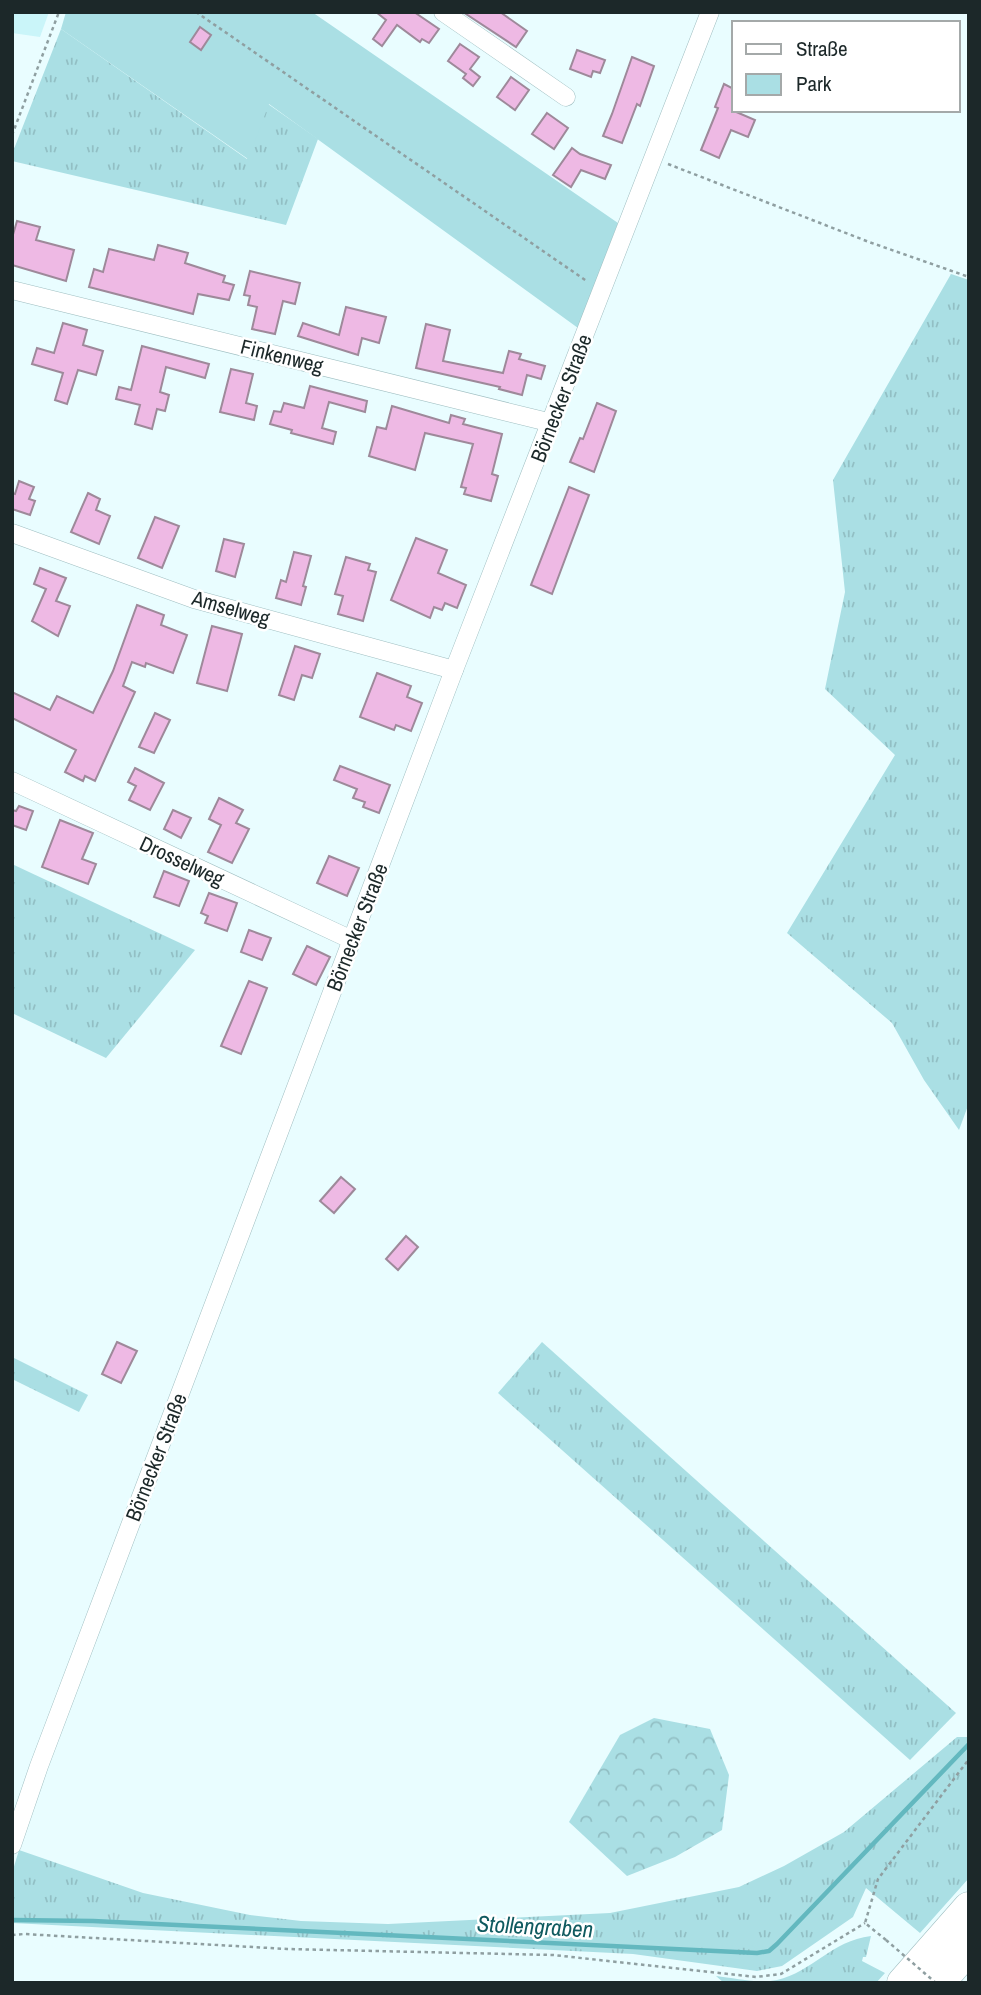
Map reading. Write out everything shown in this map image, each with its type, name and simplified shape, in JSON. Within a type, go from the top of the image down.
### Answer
[{"type":"highway","points":[[903,1983],[969,1908]]},
{"type":"highway","points":[[937,1983],[969,1948]]},
{"type":"street","points":[[443,12],[566,97]]},
{"type":"street","name":"Börnecker Straße","points":[[12,1845],[43,1754],[454,670],[710,12]]},
{"type":"street","name":"Finkenweg","points":[[12,290],[552,423]]},
{"type":"street","name":"Amselweg","points":[[12,533],[194,599],[454,670]]},
{"type":"street","name":"Drosselweg","points":[[12,780],[352,940]]},
{"type":"path","points":[[12,135],[59,12]]},
{"type":"path","points":[[195,12],[602,292]]},
{"type":"path","points":[[655,153],[664,156],[669,166],[969,277]]},
{"type":"path","points":[[12,1935],[287,1948],[554,1955],[756,1977],[780,1974],[865,1923],[878,1880],[969,1759]]},
{"type":"path","points":[[865,1923],[937,1983]]},
{"type":"shaded area","points":[[12,12],[49,12],[40,37],[12,33]]},
{"type":"green space","points":[[66,12],[312,12],[618,223],[578,328],[269,104],[248,159],[61,29]]},
{"type":"green space","points":[[61,29],[247,159],[268,104],[318,139],[286,225],[12,161],[12,154]]},
{"type":"green space","points":[[951,274],[969,280],[969,1103],[959,1130],[924,1080],[892,1023],[787,933],[895,755],[825,689],[845,592],[833,480]]},
{"type":"green space","points":[[12,864],[195,950],[106,1058],[12,1013]]},
{"type":"green space","points":[[542,1342],[956,1713],[910,1760],[498,1393]]},
{"type":"green space","points":[[12,1357],[88,1395],[79,1412],[12,1379]]},
{"type":"green space","points":[[654,1718],[710,1729],[729,1775],[722,1830],[675,1857],[627,1876],[569,1822],[620,1735]]},
{"type":"green space","points":[[957,1737],[969,1737],[969,1878],[920,1933],[866,1888],[853,1917],[782,1966],[757,1971],[633,1954],[12,1923],[12,1873],[19,1850],[143,1893],[250,1915],[301,1921],[388,1924],[610,1913],[739,1887],[784,1866],[844,1832]]},
{"type":"green space","points":[[871,1936],[866,1957],[863,1957],[862,1961],[885,1973],[876,1983],[724,1983],[716,1976],[755,1981],[777,1980],[801,1970],[844,1944]]},
{"type":"building","points":[[376,12],[414,12],[439,29],[429,43],[422,39],[420,42],[397,25],[382,46],[373,39],[386,20]]},
{"type":"building","points":[[463,12],[500,12],[527,31],[516,47]]},
{"type":"building","points":[[200,27],[211,35],[201,50],[190,42]]},
{"type":"building","points":[[460,44],[479,57],[470,69],[480,77],[473,86],[463,78],[466,74],[448,61]]},
{"type":"building","points":[[577,50],[605,60],[600,73],[593,71],[591,77],[570,69]]},
{"type":"building","points":[[632,57],[654,66],[640,106],[637,104],[622,143],[603,136]]},
{"type":"building","points":[[511,77],[529,90],[515,110],[497,97]]},
{"type":"building","points":[[724,84],[732,88],[732,112],[755,120],[748,137],[731,130],[719,158],[701,150],[718,108],[715,107]]},
{"type":"building","points":[[547,113],[568,128],[554,149],[532,134]]},
{"type":"building","points":[[572,148],[580,154],[611,165],[605,179],[581,170],[571,187],[553,175]]},
{"type":"building","points":[[17,221],[40,227],[36,240],[74,250],[66,281],[12,265],[12,238]]},
{"type":"building","points":[[158,245],[188,253],[185,263],[225,276],[223,282],[234,285],[229,300],[198,294],[193,314],[89,287],[94,269],[103,272],[109,249],[154,260]]},
{"type":"building","points":[[250,271],[300,283],[295,304],[283,301],[275,334],[252,329],[257,307],[248,305],[250,296],[244,295]]},
{"type":"building","points":[[346,307],[386,317],[379,343],[362,338],[358,355],[298,336],[303,323],[339,335]]},
{"type":"building","points":[[63,323],[87,330],[83,345],[103,351],[96,375],[78,370],[67,404],[55,400],[63,373],[32,364],[37,348],[54,353]]},
{"type":"building","points":[[426,324],[450,330],[443,361],[503,373],[509,351],[521,354],[519,359],[545,366],[541,379],[527,375],[522,395],[499,389],[500,387],[416,368]]},
{"type":"building","points":[[142,346],[209,364],[205,378],[166,367],[160,392],[169,395],[165,411],[157,409],[152,429],[135,424],[140,405],[116,399],[119,387],[131,390]]},
{"type":"building","points":[[231,369],[253,374],[246,403],[257,406],[254,420],[220,412]]},
{"type":"building","points":[[310,386],[367,401],[365,412],[329,402],[322,428],[336,432],[333,444],[291,433],[292,430],[270,424],[274,411],[281,412],[284,403],[304,408]]},
{"type":"building","points":[[597,403],[616,411],[594,472],[570,462],[580,438],[583,439]]},
{"type":"building","points":[[392,406],[449,423],[451,415],[465,419],[463,424],[502,434],[492,474],[498,476],[491,501],[464,494],[466,488],[461,487],[473,444],[425,433],[415,470],[369,456],[377,427],[386,429]]},
{"type":"building","points":[[19,481],[34,487],[29,499],[35,501],[30,515],[12,509],[12,493],[15,494]]},
{"type":"building","points":[[569,487],[589,495],[552,594],[531,585]]},
{"type":"building","points":[[88,493],[100,499],[96,510],[110,516],[99,544],[71,532]]},
{"type":"building","points":[[155,517],[179,526],[162,568],[138,558]]},
{"type":"building","points":[[416,538],[447,550],[438,573],[466,585],[457,608],[445,603],[442,610],[434,607],[430,618],[391,600]]},
{"type":"building","points":[[224,539],[244,544],[235,577],[216,571]]},
{"type":"building","points":[[294,552],[311,556],[301,605],[276,598],[281,580],[286,582]]},
{"type":"building","points":[[346,557],[370,564],[368,570],[376,572],[363,621],[338,614],[343,596],[335,594]]},
{"type":"building","points":[[40,568],[66,578],[56,601],[70,606],[58,636],[32,621],[46,589],[34,584]]},
{"type":"building","points":[[137,605],[164,615],[161,625],[187,635],[173,673],[146,663],[145,667],[132,662],[123,686],[135,692],[95,781],[85,776],[83,781],[65,772],[76,750],[12,718],[12,692],[50,710],[57,696],[93,713],[113,671]]},
{"type":"building","points":[[212,626],[242,634],[227,691],[197,683]]},
{"type":"building","points":[[295,646],[320,654],[312,678],[302,675],[294,700],[279,695]]},
{"type":"building","points":[[377,673],[411,686],[407,697],[422,703],[411,731],[396,725],[394,730],[360,717]]},
{"type":"building","points":[[155,713],[170,720],[154,753],[139,747]]},
{"type":"building","points":[[340,766],[390,785],[379,813],[363,807],[365,802],[353,798],[357,789],[334,780]]},
{"type":"building","points":[[135,768],[164,783],[150,810],[129,800],[136,786],[128,782]]},
{"type":"building","points":[[219,798],[243,810],[236,823],[249,829],[232,863],[208,852],[221,825],[209,819]]},
{"type":"building","points":[[19,806],[33,811],[26,830],[12,825],[12,810],[16,811]]},
{"type":"building","points":[[173,810],[191,818],[181,838],[164,829]]},
{"type":"building","points":[[60,820],[93,833],[82,859],[96,864],[88,884],[42,867]]},
{"type":"building","points":[[329,856],[359,868],[347,896],[317,883]]},
{"type":"building","points":[[164,871],[189,881],[179,906],[154,897]]},
{"type":"building","points":[[209,893],[237,903],[227,931],[205,923],[208,916],[201,913]]},
{"type":"building","points":[[249,930],[271,938],[262,960],[241,952]]},
{"type":"building","points":[[307,946],[330,957],[316,985],[293,974]]},
{"type":"building","points":[[249,981],[267,988],[241,1054],[221,1046]]},
{"type":"building","points":[[341,1177],[355,1189],[334,1213],[320,1201]]},
{"type":"building","points":[[406,1236],[418,1247],[398,1270],[386,1259]]},
{"type":"building","points":[[117,1342],[137,1351],[121,1383],[102,1374]]},
{"type":"waterway","name":"Stollengraben","points":[[12,1920],[93,1921],[757,1953],[769,1951],[969,1744]]}]
